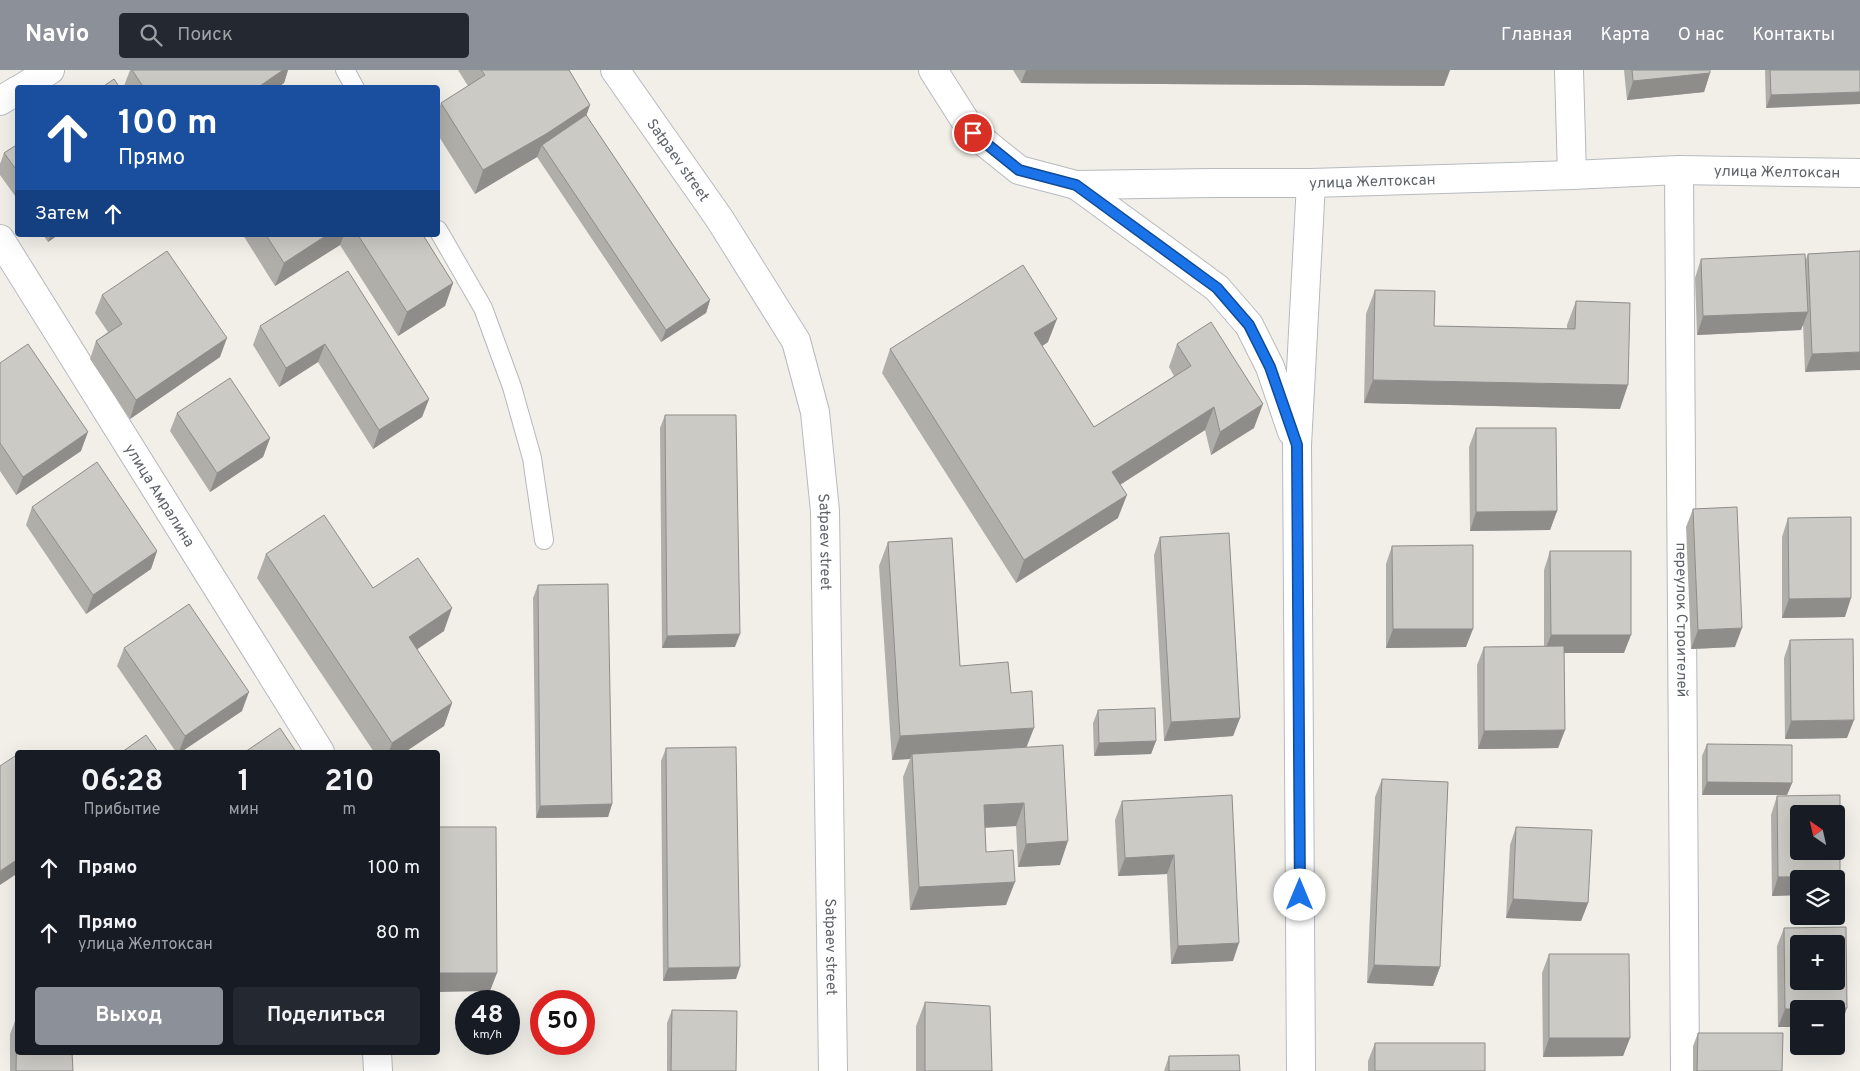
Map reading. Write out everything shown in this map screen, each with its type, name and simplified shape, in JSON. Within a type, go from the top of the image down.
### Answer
[{"type":"main road","points":[[27,85],[50,70]]},
{"type":"main road","name":"Satpaev street","points":[[615,70],[719,218],[796,341],[815,412],[825,511],[833,1071]]},
{"type":"main road","name":"улица Желтоксан","points":[[933,70],[973,133],[1019,170],[1076,185],[1311,183],[1679,170],[1860,173]]},
{"type":"main road","points":[[1569,70],[1572,175]]},
{"type":"main road","points":[[0,101],[15,92]]},
{"type":"main road","name":"переулок Строителей","points":[[1679,170],[1685,1071]]},
{"type":"main road","points":[[1300,1071],[1297,445],[1311,183]]},
{"type":"main road","points":[[1076,185],[1217,288],[1249,325],[1270,367],[1297,445]]},
{"type":"main road","name":"улица Амралина","points":[[0,239],[319,750]]},
{"type":"main road","points":[[376,1055],[378,1071]]},
{"type":"lane","points":[[345,70],[353,85]]},
{"type":"lane","points":[[440,234],[482,308],[512,387],[532,458],[544,540]]},
{"type":"building","points":[[132,70],[283,70],[261,85],[142,85]]},
{"type":"building","points":[[481,70],[569,70],[590,105],[546,134],[483,170],[441,103],[485,75]]},
{"type":"building","points":[[1632,70],[1710,70],[1710,73],[1633,81]]},
{"type":"building","points":[[1770,70],[1860,70],[1860,92],[1771,95]]},
{"type":"building","points":[[114,79],[118,85],[105,85]]},
{"type":"building","points":[[586,115],[710,300],[666,330],[542,145]]},
{"type":"building","points":[[15,146],[15,168],[4,153]]},
{"type":"building","points":[[267,237],[324,237],[284,263]]},
{"type":"building","points":[[359,237],[424,237],[453,283],[407,312]]},
{"type":"building","points":[[167,251],[227,338],[136,400],[96,341],[122,324],[102,295]]},
{"type":"building","points":[[1860,251],[1860,352],[1812,354],[1808,254]]},
{"type":"building","points":[[1805,254],[1808,312],[1703,316],[1701,259]]},
{"type":"building","points":[[1023,265],[1057,319],[1034,333],[1094,427],[1191,366],[1177,344],[1211,322],[1263,404],[1220,432],[1214,407],[1112,472],[1127,495],[1024,560],[890,349]]},
{"type":"building","points":[[348,271],[429,399],[379,430],[325,344],[286,368],[260,326]]},
{"type":"building","points":[[1375,290],[1435,291],[1434,326],[1575,329],[1576,301],[1630,303],[1628,385],[1373,380]]},
{"type":"building","points":[[28,344],[88,432],[23,477],[0,443],[0,363]]},
{"type":"building","points":[[230,378],[270,438],[217,473],[177,413]]},
{"type":"building","points":[[665,415],[736,415],[740,634],[667,636]]},
{"type":"building","points":[[1476,428],[1556,428],[1557,511],[1476,512]]},
{"type":"building","points":[[97,462],[157,551],[93,595],[32,507]]},
{"type":"building","points":[[1737,507],[1742,628],[1698,630],[1693,509]]},
{"type":"building","points":[[324,515],[373,588],[418,558],[452,608],[409,637],[452,703],[392,743],[266,554]]},
{"type":"building","points":[[1851,517],[1851,598],[1789,599],[1788,518]]},
{"type":"building","points":[[1229,533],[1240,718],[1171,722],[1160,537]]},
{"type":"building","points":[[952,538],[960,666],[1008,662],[1011,693],[1032,691],[1034,728],[900,736],[888,542]]},
{"type":"building","points":[[1473,545],[1473,629],[1393,629],[1392,546]]},
{"type":"building","points":[[1550,551],[1631,551],[1631,635],[1551,635]]},
{"type":"building","points":[[608,584],[612,804],[540,806],[538,585]]},
{"type":"building","points":[[189,604],[249,692],[185,736],[124,648]]},
{"type":"building","points":[[1853,639],[1854,720],[1791,721],[1790,640]]},
{"type":"building","points":[[1564,646],[1565,730],[1484,731],[1484,647]]},
{"type":"building","points":[[1155,708],[1156,741],[1099,743],[1098,710]]},
{"type":"building","points":[[280,728],[295,750],[248,750]]},
{"type":"building","points":[[146,735],[157,750],[125,750]]},
{"type":"building","points":[[1707,744],[1792,745],[1792,783],[1707,782]]},
{"type":"building","points":[[1063,745],[1068,841],[1026,844],[1024,803],[984,805],[986,852],[1013,850],[1015,882],[919,887],[912,754]]},
{"type":"building","points":[[736,747],[740,967],[668,968],[666,748]]},
{"type":"building","points":[[15,756],[15,861],[0,871],[0,766]]},
{"type":"building","points":[[1382,779],[1448,782],[1440,967],[1374,965]]},
{"type":"building","points":[[1232,795],[1239,943],[1178,946],[1174,855],[1125,858],[1122,801]]},
{"type":"building","points":[[1840,795],[1840,805],[1790,805],[1790,860],[1840,860],[1840,870],[1790,870],[1790,877],[1778,877],[1777,796]]},
{"type":"building","points":[[440,827],[496,827],[497,973],[440,973]]},
{"type":"building","points":[[1516,827],[1592,830],[1588,903],[1513,899]]},
{"type":"building","points":[[1846,927],[1847,1008],[1845,1008],[1845,1000],[1790,1000],[1790,1009],[1785,1009],[1784,928]]},
{"type":"building","points":[[1549,954],[1629,954],[1630,1038],[1549,1038]]},
{"type":"building","points":[[925,1002],[990,1006],[992,1071],[925,1071]]},
{"type":"building","points":[[672,1010],[737,1011],[736,1071],[671,1071]]},
{"type":"building","points":[[1698,1033],[1783,1033],[1782,1071],[1697,1071]]},
{"type":"building","points":[[1375,1043],[1485,1043],[1485,1071],[1375,1071]]},
{"type":"building","points":[[16,1055],[72,1055],[73,1071],[16,1071]]},
{"type":"building","points":[[1239,1055],[1240,1071],[1169,1071],[1169,1056]]},
{"type":"route","points":[[973,133],[1019,170],[1076,185],[1217,288],[1249,325],[1270,367],[1297,445],[1300,895]]}]
